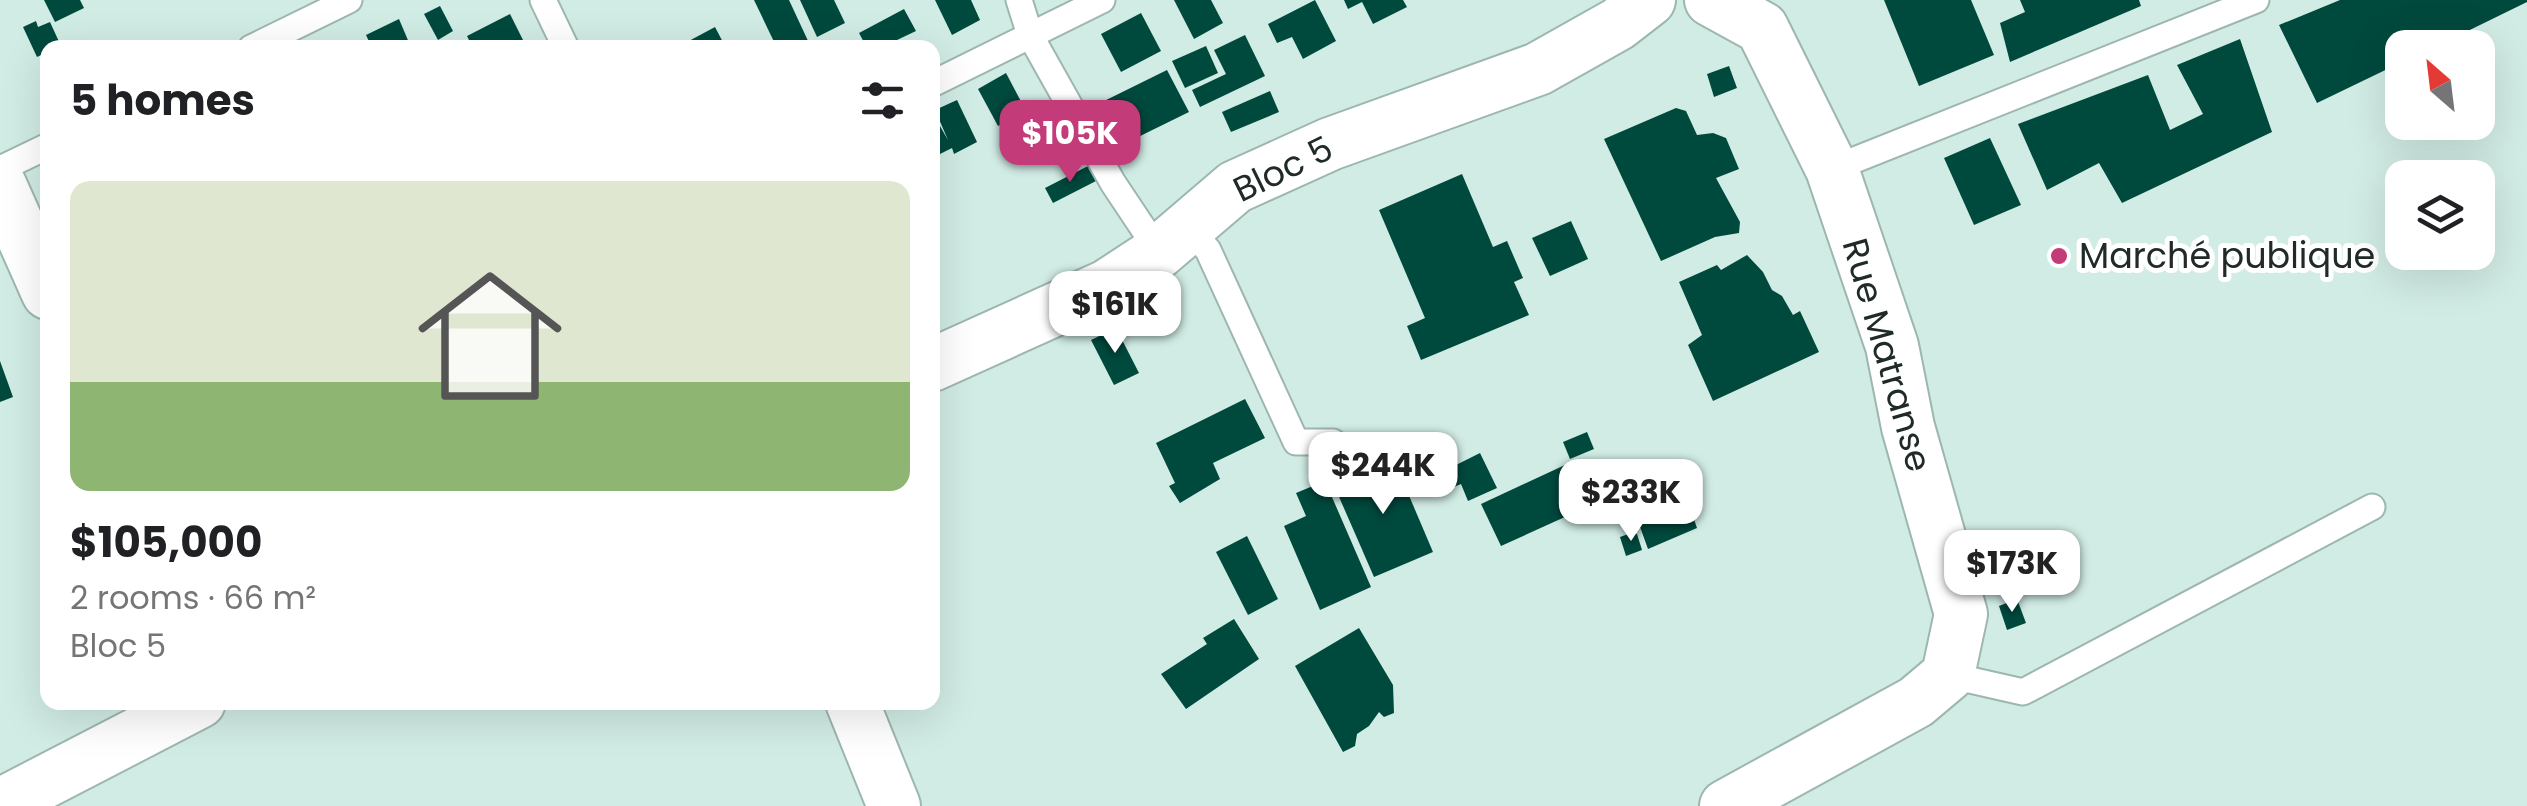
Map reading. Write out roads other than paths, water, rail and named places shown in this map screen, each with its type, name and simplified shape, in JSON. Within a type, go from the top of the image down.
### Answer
[{"type":"street","name":"Bloc 5","points":[[940,361],[1093,292],[1174,240],[1235,187],[1330,144],[1538,69],[1618,24],[1649,0]]},
{"type":"street","name":"Rue Matranse","points":[[1711,0],[1762,28],[1832,169],[1892,346],[1908,427],[1960,614],[1948,675]]},
{"type":"street","points":[[0,185],[26,271]]},
{"type":"street","points":[[1726,806],[1916,702],[1948,675]]},
{"type":"street","points":[[0,805],[184,710]]},
{"type":"street","points":[[855,710],[894,806]]},
{"type":"lane","points":[[268,40],[350,0]]},
{"type":"lane","points":[[543,0],[562,40]]},
{"type":"lane","points":[[1019,0],[1030,35],[1114,184],[1174,240],[1208,250],[1296,442],[1333,442]]},
{"type":"lane","points":[[940,80],[1102,0]]},
{"type":"lane","points":[[1832,169],[2256,0]]},
{"type":"lane","points":[[0,169],[40,150]]},
{"type":"lane","points":[[1948,675],[2023,692],[2372,507]]},
{"type":"place","name":"Marché publique","points":[[2059,256]]}]
